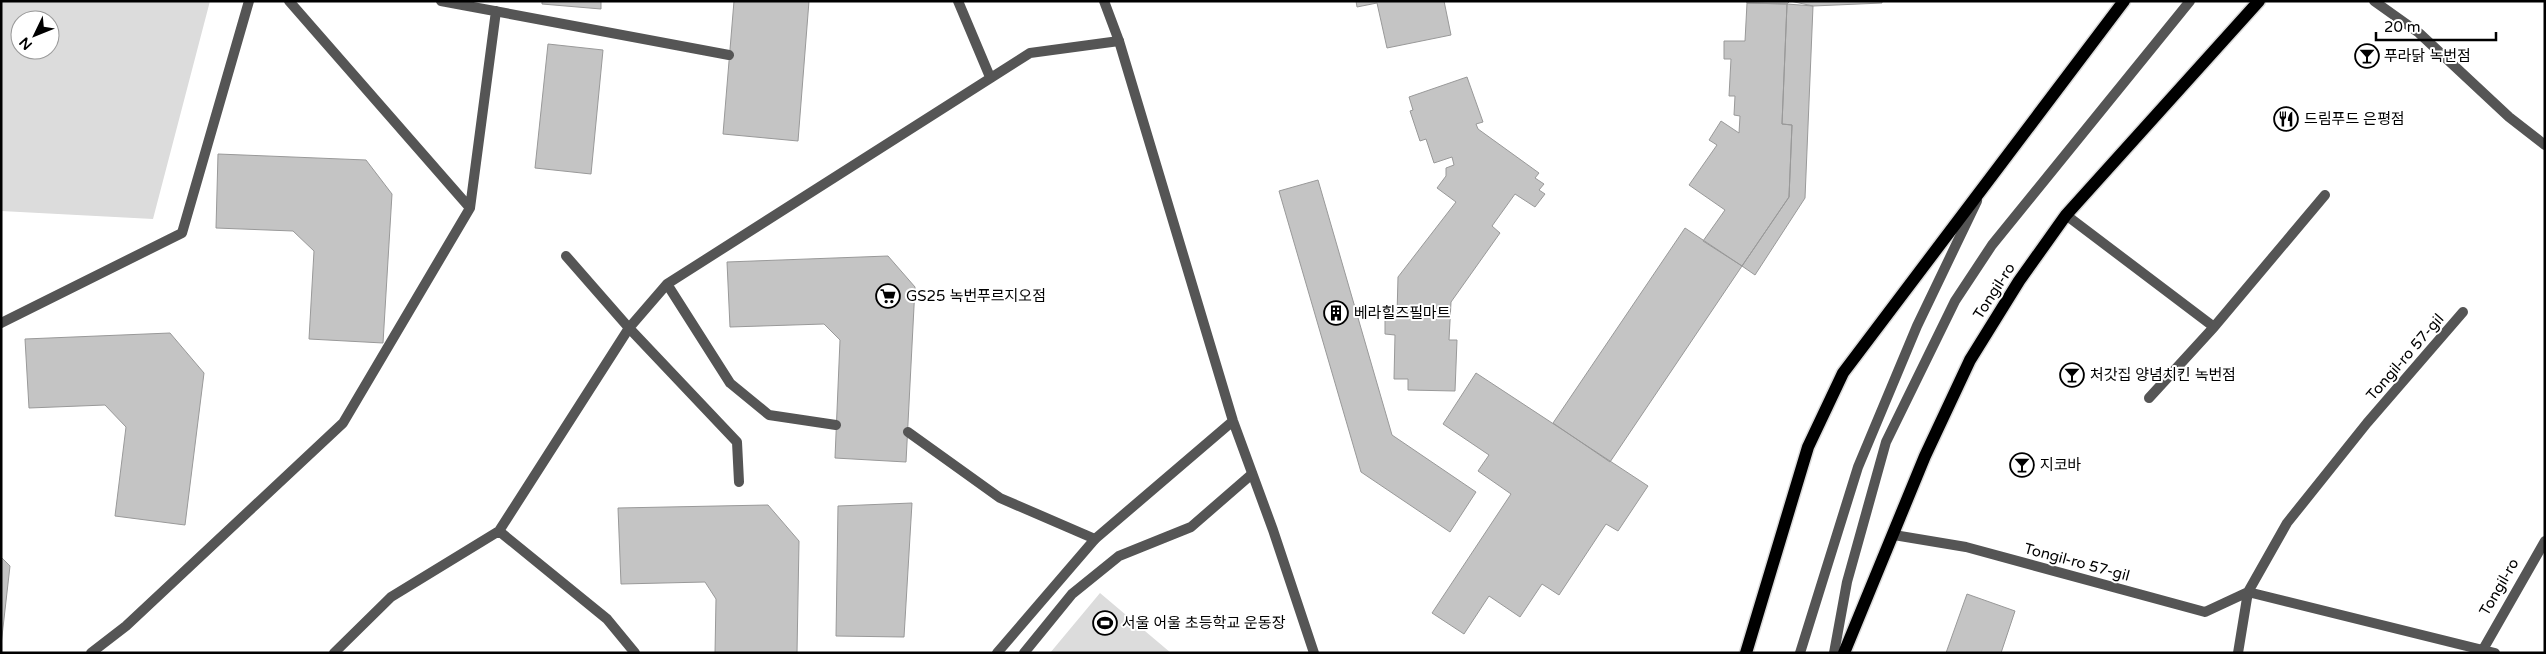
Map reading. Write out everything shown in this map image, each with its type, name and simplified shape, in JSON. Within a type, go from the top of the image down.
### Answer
[{"type":"main road","points":[[1746,653],[1808,447],[1843,373],[2124,1]]},
{"type":"main road","points":[[2242,20],[2249,1]]},
{"type":"main road","name":"Tongil-ro","points":[[1844,653],[1925,456],[1970,360],[2019,281],[2066,215],[2259,1]]},
{"type":"street","points":[[1,323],[182,233],[249,1]]},
{"type":"street","points":[[289,1],[470,208]]},
{"type":"street","points":[[441,1],[730,55]]},
{"type":"street","points":[[958,1],[990,77]]},
{"type":"street","points":[[1104,1],[1119,41],[1233,420],[1314,653]]},
{"type":"street","points":[[1834,653],[1847,582],[1886,442],[1954,301],[1992,245],[2190,1]]},
{"type":"street","points":[[2374,1],[2419,33],[2509,117],[2545,145]]},
{"type":"street","points":[[91,653],[126,626],[343,423],[470,208],[496,12]]},
{"type":"street","points":[[334,653],[391,597],[499,531],[629,328],[668,284],[1030,53],[1119,41]]},
{"type":"street","points":[[1800,653],[1858,467],[1917,326],[1986,182]]},
{"type":"street","points":[[2149,398],[2214,327],[2325,195]]},
{"type":"street","points":[[2066,215],[2214,327]]},
{"type":"street","points":[[566,256],[629,328],[737,442],[739,482]]},
{"type":"street","points":[[668,284],[730,384],[769,415],[836,426]]},
{"type":"street","name":"Tongil-ro 57-gil","points":[[2238,653],[2248,592],[2287,523],[2367,423],[2463,312]]},
{"type":"street","points":[[996,653],[1095,539],[1233,420]]},
{"type":"street","points":[[908,432],[1000,498],[1095,539]]},
{"type":"street","points":[[1024,653],[1072,594],[1119,556],[1191,527],[1252,474]]},
{"type":"street","points":[[499,531],[607,619],[635,653]]},
{"type":"street","name":"Tongil-ro 57-gil","points":[[1894,535],[1966,547],[2205,612],[2248,592]]},
{"type":"street","name":"Tongil-ro","points":[[2481,651],[2545,541]]},
{"type":"street","points":[[2248,592],[2481,651],[2496,653]]},
{"type":"shaded area","points":[[1,1],[210,1],[153,219],[1,211]]},
{"type":"shaded area","name":"서울 어울 초등학교 운동장","points":[[1100,593],[1171,653],[1050,653]]},
{"type":"building","points":[[542,1],[601,1],[601,9],[542,4]]},
{"type":"building","points":[[734,1],[809,1],[798,141],[723,134]]},
{"type":"building","points":[[1356,1],[1444,1],[1451,35],[1387,48],[1377,3],[1357,7]]},
{"type":"building","points":[[1746,1],[1790,1],[1787,4],[1747,3]]},
{"type":"building","points":[[1790,1],[1882,1],[1882,3],[1813,6]]},
{"type":"building","points":[[1747,3],[1787,4],[1782,124],[1792,125],[1789,197],[1742,266],[1703,241],[1725,210],[1689,185],[1717,145],[1709,140],[1721,121],[1739,133],[1740,116],[1734,115],[1735,96],[1729,96],[1731,59],[1724,59],[1724,41],[1745,41]]},
{"type":"building","points":[[1787,4],[1813,6],[1805,198],[1755,275],[1742,266],[1789,197],[1792,125],[1782,124]]},
{"type":"building","points":[[548,44],[603,50],[591,174],[535,168]]},
{"type":"building","points":[[1467,77],[1483,122],[1476,124],[1478,129],[1539,173],[1535,178],[1544,184],[1539,190],[1545,194],[1535,207],[1515,194],[1492,226],[1500,233],[1451,302],[1449,340],[1457,340],[1455,391],[1408,390],[1408,379],[1394,379],[1395,335],[1385,334],[1385,315],[1397,315],[1398,277],[1456,202],[1437,188],[1446,176],[1446,168],[1454,165],[1452,157],[1434,163],[1426,139],[1420,141],[1410,111],[1413,110],[1409,97]]},
{"type":"building","points":[[218,154],[366,160],[392,194],[383,343],[309,339],[314,251],[293,231],[216,228]]},
{"type":"building","name":"베라힐즈필마트","points":[[1318,180],[1392,435],[1476,492],[1450,532],[1361,472],[1279,191]]},
{"type":"building","points":[[1685,228],[1742,266],[1610,462],[1553,423]]},
{"type":"building","points":[[888,256],[915,287],[906,462],[835,458],[840,340],[824,324],[730,327],[727,262]]},
{"type":"building","points":[[170,333],[204,373],[185,525],[115,516],[126,427],[105,405],[29,408],[25,339]]},
{"type":"building","points":[[1476,373],[1648,486],[1618,531],[1606,524],[1559,595],[1542,584],[1520,617],[1489,596],[1464,634],[1432,613],[1511,494],[1478,471],[1489,455],[1443,424]]},
{"type":"building","points":[[912,503],[904,637],[836,636],[838,506]]},
{"type":"building","points":[[768,505],[799,541],[797,653],[715,653],[716,599],[705,582],[621,584],[618,508]]},
{"type":"building","points":[[1,557],[10,566],[1,645]]},
{"type":"building","points":[[1967,594],[2015,611],[2001,653],[1946,653]]},
{"type":"place","name":"푸라닭 녹번점","points":[[2367,56]]},
{"type":"place","name":"드림푸드 은평점","points":[[2286,119]]},
{"type":"place","name":"GS25 녹번푸르지오점","points":[[888,296]]},
{"type":"place","name":"베라힐즈필마트","points":[[1336,313]]},
{"type":"place","name":"처갓집 양념치킨 녹번점","points":[[2072,375]]},
{"type":"place","name":"지코바","points":[[2022,465]]},
{"type":"place","name":"서울 어울 초등학교 운동장","points":[[1105,623]]}]
